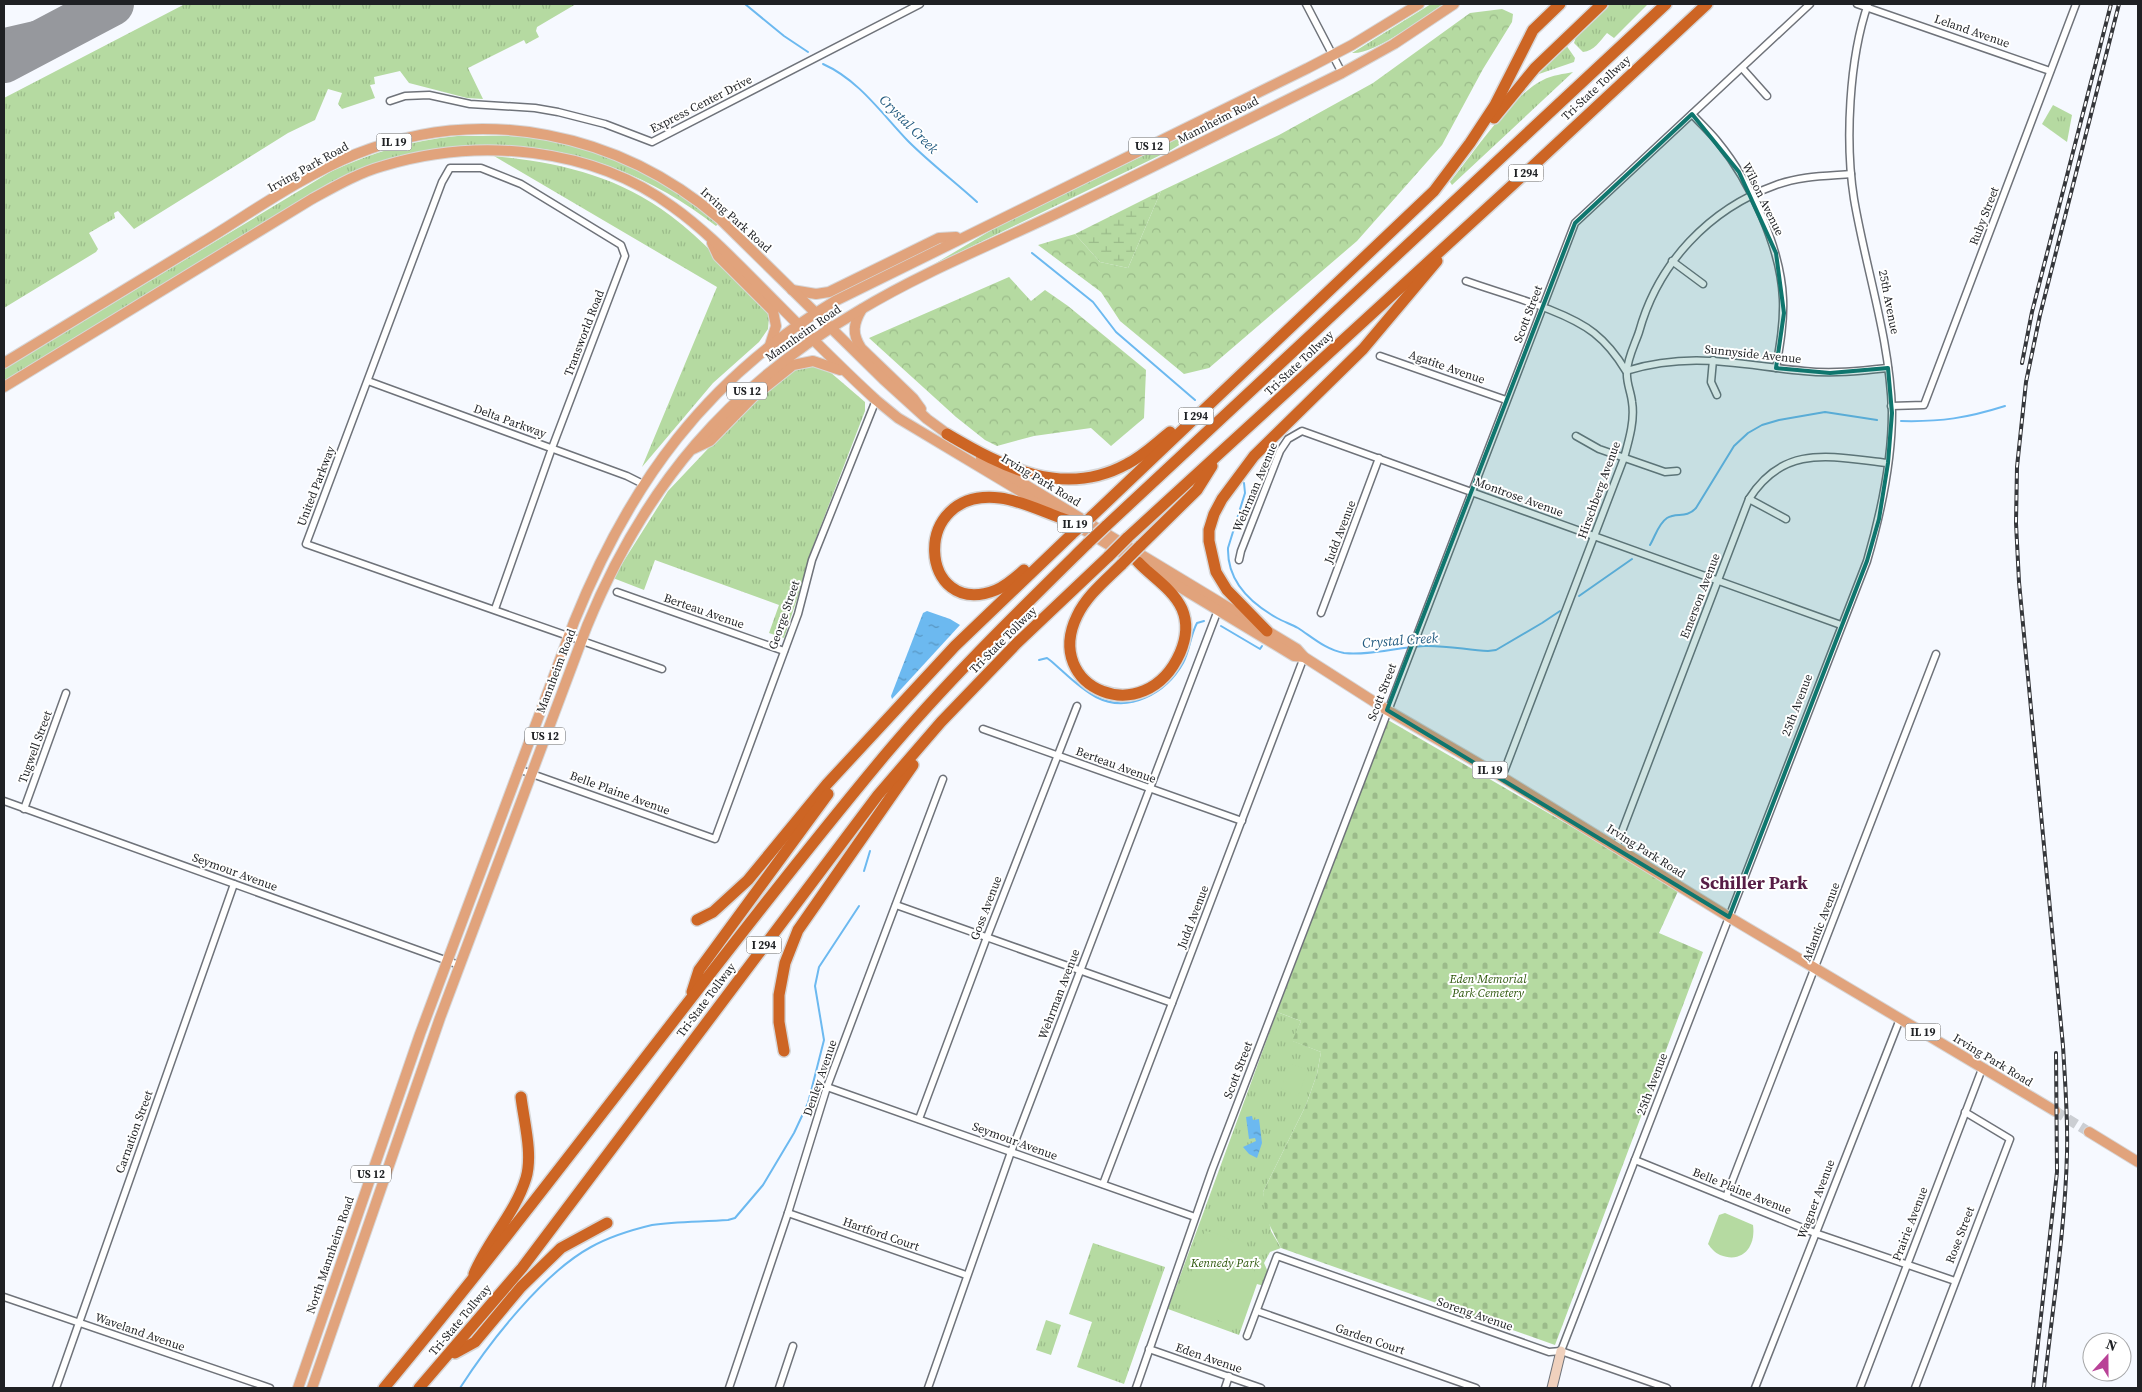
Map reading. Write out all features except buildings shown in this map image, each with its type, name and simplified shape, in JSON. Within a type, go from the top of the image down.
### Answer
[{"type":"highway","name":"I 294","points":[[1442,181],[1495,105],[1533,30],[1560,4]]},
{"type":"highway","name":"I 294","points":[[689,1000],[699,970],[864,747],[955,646],[1070,529],[1089,516],[1408,217],[1453,172],[1508,99],[1535,68],[1602,4]]},
{"type":"highway","name":"Tri-State Tollway","points":[[384,1388],[469,1287],[689,1000],[885,755],[994,635],[1106,526],[1666,4]]},
{"type":"highway","name":"Tri-State Tollway","points":[[419,1388],[447,1358],[522,1268],[878,795],[941,722],[1017,643],[1127,538],[1707,4]]},
{"type":"highway","points":[[1266,631],[1227,590],[1216,572],[1209,541],[1209,530],[1214,514],[1222,499],[1258,451],[1363,349],[1460,232]]},
{"type":"highway","points":[[947,434],[1004,464],[1037,476],[1065,480],[1088,478],[1107,473],[1140,456],[1260,350],[1275,341]]},
{"type":"highway","points":[[1138,562],[1171,592],[1177,600],[1184,614],[1186,629],[1179,654],[1165,676],[1146,690],[1126,696],[1102,691],[1086,681],[1074,664],[1071,649],[1073,626],[1082,607],[1094,592],[1197,490],[1219,454]]},
{"type":"highway","points":[[1001,498],[1070,529],[1016,577],[997,589],[979,595],[968,594],[949,586],[941,576],[933,549],[946,515],[969,502],[1001,498]]},
{"type":"highway","points":[[784,1051],[779,1022],[779,995],[785,963],[798,930],[941,722]]},
{"type":"highway","points":[[697,920],[713,912],[748,880],[827,784],[864,747]]},
{"type":"highway","points":[[469,1287],[481,1257],[509,1214],[526,1177],[527,1152],[521,1097]]},
{"type":"highway","points":[[447,1358],[475,1342],[521,1287],[561,1248],[607,1223]]},
{"type":"main road","name":"Mannheim Road","points":[[446,960],[592,577],[643,484],[674,440],[698,412],[770,345],[798,324],[864,285],[1333,55],[1419,4]]},
{"type":"main road","name":"Mannheim Road","points":[[459,965],[603,587],[628,539],[665,481],[688,452],[754,384],[814,339],[862,308],[1342,73],[1408,35],[1454,4]]},
{"type":"main road","name":"Irving Park Road","points":[[4,364],[317,173],[357,154],[382,145],[418,136],[445,132],[502,130],[528,132],[583,142],[627,160],[674,184],[700,202],[753,250],[883,379],[927,419],[983,459],[1297,649],[1304,657],[1387,710],[1502,777],[1729,917],[1816,967],[1982,1069],[2055,1111]]},
{"type":"main road","name":"Irving Park Road","points":[[4,387],[319,195],[382,166],[413,158],[450,152],[488,150],[526,152],[572,161],[605,171],[648,191],[672,205],[708,235],[845,372],[898,418],[1070,529],[1138,562],[1294,656],[1304,657]]},
{"type":"main road","points":[[708,235],[718,256],[773,311],[776,326],[770,345]]},
{"type":"main road","points":[[792,290],[816,294],[829,292],[939,238],[964,236]]},
{"type":"main road","points":[[862,308],[854,325],[857,341],[861,348],[913,398],[927,419]]},
{"type":"main road","points":[[688,452],[710,441],[753,397],[793,365],[813,361],[845,372]]},
{"type":"main road","name":"North Mannheim Road","points":[[298,1388],[446,960]]},
{"type":"main road","name":"US 12","points":[[312,1388],[459,965]]},
{"type":"main road","points":[[2089,1132],[2138,1162]]},
{"type":"street","name":"Express Center Drive","points":[[390,101],[405,96],[429,95],[470,104],[536,108],[597,122],[652,142],[920,4]]},
{"type":"street","points":[[1306,4],[1342,73]]},
{"type":"street","name":"Scott Street","points":[[1136,1388],[1195,1217],[1387,710],[1577,219],[1810,4]]},
{"type":"street","name":"Leland Avenue","points":[[1857,4],[1867,5],[2050,71]]},
{"type":"street","name":"Ruby Street","points":[[1891,406],[1924,405],[2076,4]]},
{"type":"street","name":"25th Avenue","points":[[1552,1388],[1561,1351],[1867,560],[1879,519],[1888,463],[1891,406],[1888,368],[1880,319],[1856,210],[1851,174],[1850,127],[1853,80],[1867,5]]},
{"type":"street","points":[[1742,68],[1766,96]]},
{"type":"street","name":"Wilson Avenue","points":[[1692,114],[1728,155],[1751,195],[1771,237],[1780,269],[1784,313],[1776,368]]},
{"type":"street","name":"United Parkway","points":[[450,168],[442,182],[306,544],[662,669]]},
{"type":"street","name":"Transworld Road","points":[[450,168],[481,168],[521,184],[621,245],[625,256],[552,448],[495,609]]},
{"type":"street","points":[[1626,371],[1649,302],[1672,261],[1708,224],[1751,195],[1777,184],[1808,177],[1851,174]]},
{"type":"street","points":[[1672,261],[1703,284]]},
{"type":"street","points":[[1466,281],[1567,317],[1593,332],[1616,354],[1626,371]]},
{"type":"street","name":"Agatite Avenue","points":[[1380,356],[1506,400]]},
{"type":"street","points":[[1713,360],[1712,382],[1717,395]]},
{"type":"street","name":"Sunnyside Avenue","points":[[1626,371],[1661,362],[1713,360],[1776,368],[1830,372],[1888,368]]},
{"type":"street","name":"Hirschberg Avenue","points":[[1502,777],[1624,458],[1631,431],[1633,403],[1626,371]]},
{"type":"street","name":"Delta Parkway","points":[[368,381],[628,476],[643,484]]},
{"type":"street","name":"George Street","points":[[715,839],[802,601],[812,560],[876,400]]},
{"type":"street","name":"Montrose Avenue","points":[[1302,430],[1841,625]]},
{"type":"street","name":"Wehrman Avenue","points":[[1239,560],[1280,452],[1288,439],[1302,430]]},
{"type":"street","points":[[1576,436],[1599,449],[1624,458],[1665,472],[1677,471]]},
{"type":"street","name":"Emerson Avenue","points":[[1616,847],[1748,499],[1773,470],[1800,458],[1819,456],[1888,463]]},
{"type":"street","name":"Judd Avenue","points":[[1321,613],[1380,458]]},
{"type":"street","points":[[1748,499],[1786,519]]},
{"type":"street","name":"Berteau Avenue","points":[[617,592],[784,650]]},
{"type":"street","name":"Wehrman Avenue","points":[[928,1388],[966,1275],[1011,1152],[1218,610]]},
{"type":"street","name":"Atlantic Avenue","points":[[1726,1197],[1936,654]]},
{"type":"street","name":"Judd Avenue","points":[[1103,1184],[1304,657]]},
{"type":"street","name":"Tugwell Street","points":[[24,809],[66,693]]},
{"type":"street","name":"Goss Avenue","points":[[919,1119],[987,937],[1077,706]]},
{"type":"street","name":"Berteau Avenue","points":[[983,729],[1242,821]]},
{"type":"street","name":"Belle Plaine Avenue","points":[[518,769],[715,839]]},
{"type":"street","name":"Denley Avenue","points":[[728,1388],[788,1213],[827,1087],[943,778]]},
{"type":"street","name":"Seymour Avenue","points":[[4,801],[459,965]]},
{"type":"street","name":"Carnation Street","points":[[56,1388],[234,884]]},
{"type":"street","points":[[896,905],[1172,1003]]},
{"type":"street","name":"Wagner Avenue","points":[[1755,1388],[1900,1019]]},
{"type":"street","name":"Prairie Avenue","points":[[1860,1388],[1982,1069]]},
{"type":"street","name":"Seymour Avenue","points":[[827,1087],[1195,1217]]},
{"type":"street","name":"Rose Street","points":[[1915,1388],[2010,1140],[1965,1112]]},
{"type":"street","name":"Belle Plaine Avenue","points":[[1636,1160],[1815,1233],[1955,1280]]},
{"type":"street","name":"Hartford Court","points":[[788,1213],[966,1275]]},
{"type":"street","name":"Soreng Avenue","points":[[1257,1311],[1277,1256],[1549,1352],[1561,1351],[1667,1388]]},
{"type":"street","name":"Waveland Avenue","points":[[4,1297],[270,1388]]},
{"type":"street","points":[[1248,1336],[1257,1311]]},
{"type":"street","name":"Garden Court","points":[[1257,1311],[1476,1388]]},
{"type":"street","points":[[782,1387],[793,1346]]},
{"type":"street","name":"Eden Avenue","points":[[1149,1349],[1261,1388]]},
{"type":"street","points":[[1225,1388],[1229,1376]]},
{"type":"highlighted area","points":[[1692,114],[1739,172],[1776,253],[1784,313],[1776,368],[1830,373],[1888,368],[1892,413],[1888,463],[1879,519],[1867,561],[1729,917],[1387,710],[1575,223]]},
{"type":"green space","points":[[185,4],[576,4],[537,27],[536,31],[539,37],[526,44],[524,40],[468,68],[483,99],[467,98],[409,83],[400,71],[374,77],[375,84],[370,85],[375,98],[342,109],[338,104],[342,93],[328,89],[315,120],[288,133],[134,229],[118,211],[114,213],[115,218],[89,233],[98,249],[96,252],[4,308],[4,98]]},
{"type":"green space","points":[[1431,4],[1443,4],[1385,42],[1361,52],[1352,53]]},
{"type":"green space","points":[[1607,4],[1648,4],[1614,38],[1607,33],[1594,48],[1583,52],[1574,43],[1576,37]]},
{"type":"green space","points":[[1502,9],[1513,14],[1512,22],[1483,69],[1442,145],[1357,241],[1209,368],[1184,374],[1120,321],[1101,292],[1038,245],[1075,234],[1100,262],[1128,268],[1161,191],[1279,135],[1373,83],[1470,13]]},
{"type":"green space","points":[[1566,45],[1575,58],[1574,62],[1536,75]]},
{"type":"green space","points":[[1573,72],[1452,185],[1450,182],[1506,111],[1519,98],[1547,78]]},
{"type":"green space","points":[[2053,105],[2072,115],[2067,142],[2042,124]]},
{"type":"green space","points":[[1226,115],[1171,150],[931,266],[995,228]]},
{"type":"green space","points":[[457,136],[523,137],[568,145],[592,152],[637,170],[658,181],[699,208],[718,224],[716,226],[672,196],[625,172],[577,156],[528,147],[478,145],[428,150],[378,163],[329,183],[4,381],[4,369],[332,171],[362,158],[393,148]]},
{"type":"green space","points":[[494,156],[565,167],[587,173],[629,190],[671,216],[683,226],[765,304],[769,317],[768,329],[759,342],[713,383],[642,467],[717,287]]},
{"type":"green space","points":[[1161,191],[1128,268],[1100,262],[1075,234]]},
{"type":"green space","points":[[1009,277],[1031,301],[1045,290],[1068,306],[1146,370],[1144,418],[1111,446],[1091,428],[1034,436],[997,446],[985,440],[956,417],[869,338]]},
{"type":"green space","points":[[802,366],[818,366],[830,372],[865,402],[865,411],[810,554],[784,638],[769,633],[779,605],[655,560],[644,590],[613,578],[668,491],[738,417],[788,374]]},
{"type":"green space","name":"Eden Memorial Park Cemetery","points":[[1388,720],[1679,889],[1659,933],[1703,952],[1555,1345],[1281,1248],[1266,1218],[1263,1192],[1306,1105],[1317,1074],[1321,1052],[1292,1041],[1301,1021],[1277,1012]]},
{"type":"green space","name":"Kennedy Park","points":[[1277,1012],[1301,1021],[1293,1041],[1321,1052],[1317,1074],[1306,1105],[1263,1192],[1271,1231],[1281,1248],[1270,1252],[1264,1263],[1268,1272],[1264,1286],[1257,1284],[1239,1335],[1168,1309]]},
{"type":"green space","points":[[1290,1064],[1308,1070],[1298,1096],[1281,1089]]},
{"type":"green space","points":[[1725,1213],[1753,1225],[1750,1246],[1741,1255],[1735,1257],[1720,1255],[1708,1244],[1719,1215]]},
{"type":"green space","points":[[1205,1231],[1224,1237],[1232,1242],[1247,1255],[1252,1264],[1255,1273],[1254,1289],[1239,1328],[1186,1308],[1183,1301]]},
{"type":"green space","points":[[1093,1243],[1165,1267],[1124,1384],[1077,1367],[1092,1322],[1069,1314]]},
{"type":"green space","points":[[1046,1320],[1061,1325],[1051,1355],[1036,1350]]},
{"type":"water","points":[[927,611],[950,619],[960,625],[892,699],[891,696],[923,613]]},
{"type":"water","points":[[1252,1116],[1253,1120],[1259,1119],[1262,1143],[1257,1158],[1249,1154],[1243,1147],[1256,1141],[1255,1138],[1249,1139],[1246,1117]]},
{"type":"waterway","name":"Crystal Creek","points":[[745,4],[784,36],[808,52]]},
{"type":"waterway","name":"Crystal Creek","points":[[823,64],[859,88],[916,149],[977,202]]},
{"type":"waterway","name":"Crystal Creek","points":[[1032,253],[1093,302],[1116,332],[1195,400]]},
{"type":"waterway","name":"Crystal Creek","points":[[1901,421],[1929,421],[1954,418],[1978,414],[2005,406]]},
{"type":"waterway","name":"Crystal Creek","points":[[1650,545],[1659,527],[1667,518],[1689,513],[1696,508],[1734,446],[1748,433],[1762,425],[1825,412],[1877,420]]},
{"type":"waterway","name":"Crystal Creek","points":[[1244,483],[1245,493],[1228,548],[1231,571],[1236,581],[1249,598],[1267,612],[1298,628],[1331,649],[1354,654],[1424,646],[1496,650],[1560,611]]},
{"type":"waterway","name":"Crystal Creek","points":[[1579,596],[1632,559]]},
{"type":"waterway","points":[[1039,660],[1047,658],[1078,685],[1096,697],[1109,702],[1134,702],[1146,698],[1157,691],[1176,674],[1183,663],[1197,623],[1204,621]]},
{"type":"waterway","points":[[1221,626],[1260,649],[1262,646]]},
{"type":"waterway","points":[[864,871],[870,851]]},
{"type":"waterway","points":[[460,1388],[518,1310],[554,1274],[573,1259],[605,1240],[644,1227],[735,1218],[763,1185],[794,1133],[808,1103],[824,1040],[815,986],[819,967],[859,906]]},
{"type":"taxiway","points":[[4,37],[43,28],[109,4]]},
{"type":"runway","points":[[4,61],[112,4]]},
{"type":"tunnel","points":[[2055,1111],[2089,1132]]},
{"type":"railway","points":[[2022,363],[2032,312],[2111,4]]},
{"type":"railway","points":[[2044,1388],[2064,1212],[2067,1113],[2063,1046],[2019,582],[2016,523],[2017,467],[2026,382],[2040,315],[2119,4]]},
{"type":"railway","points":[[2033,1388],[2057,1172],[2056,1053]]},
{"type":"district","name":"Schiller Park","points":[[1754,882]]}]
